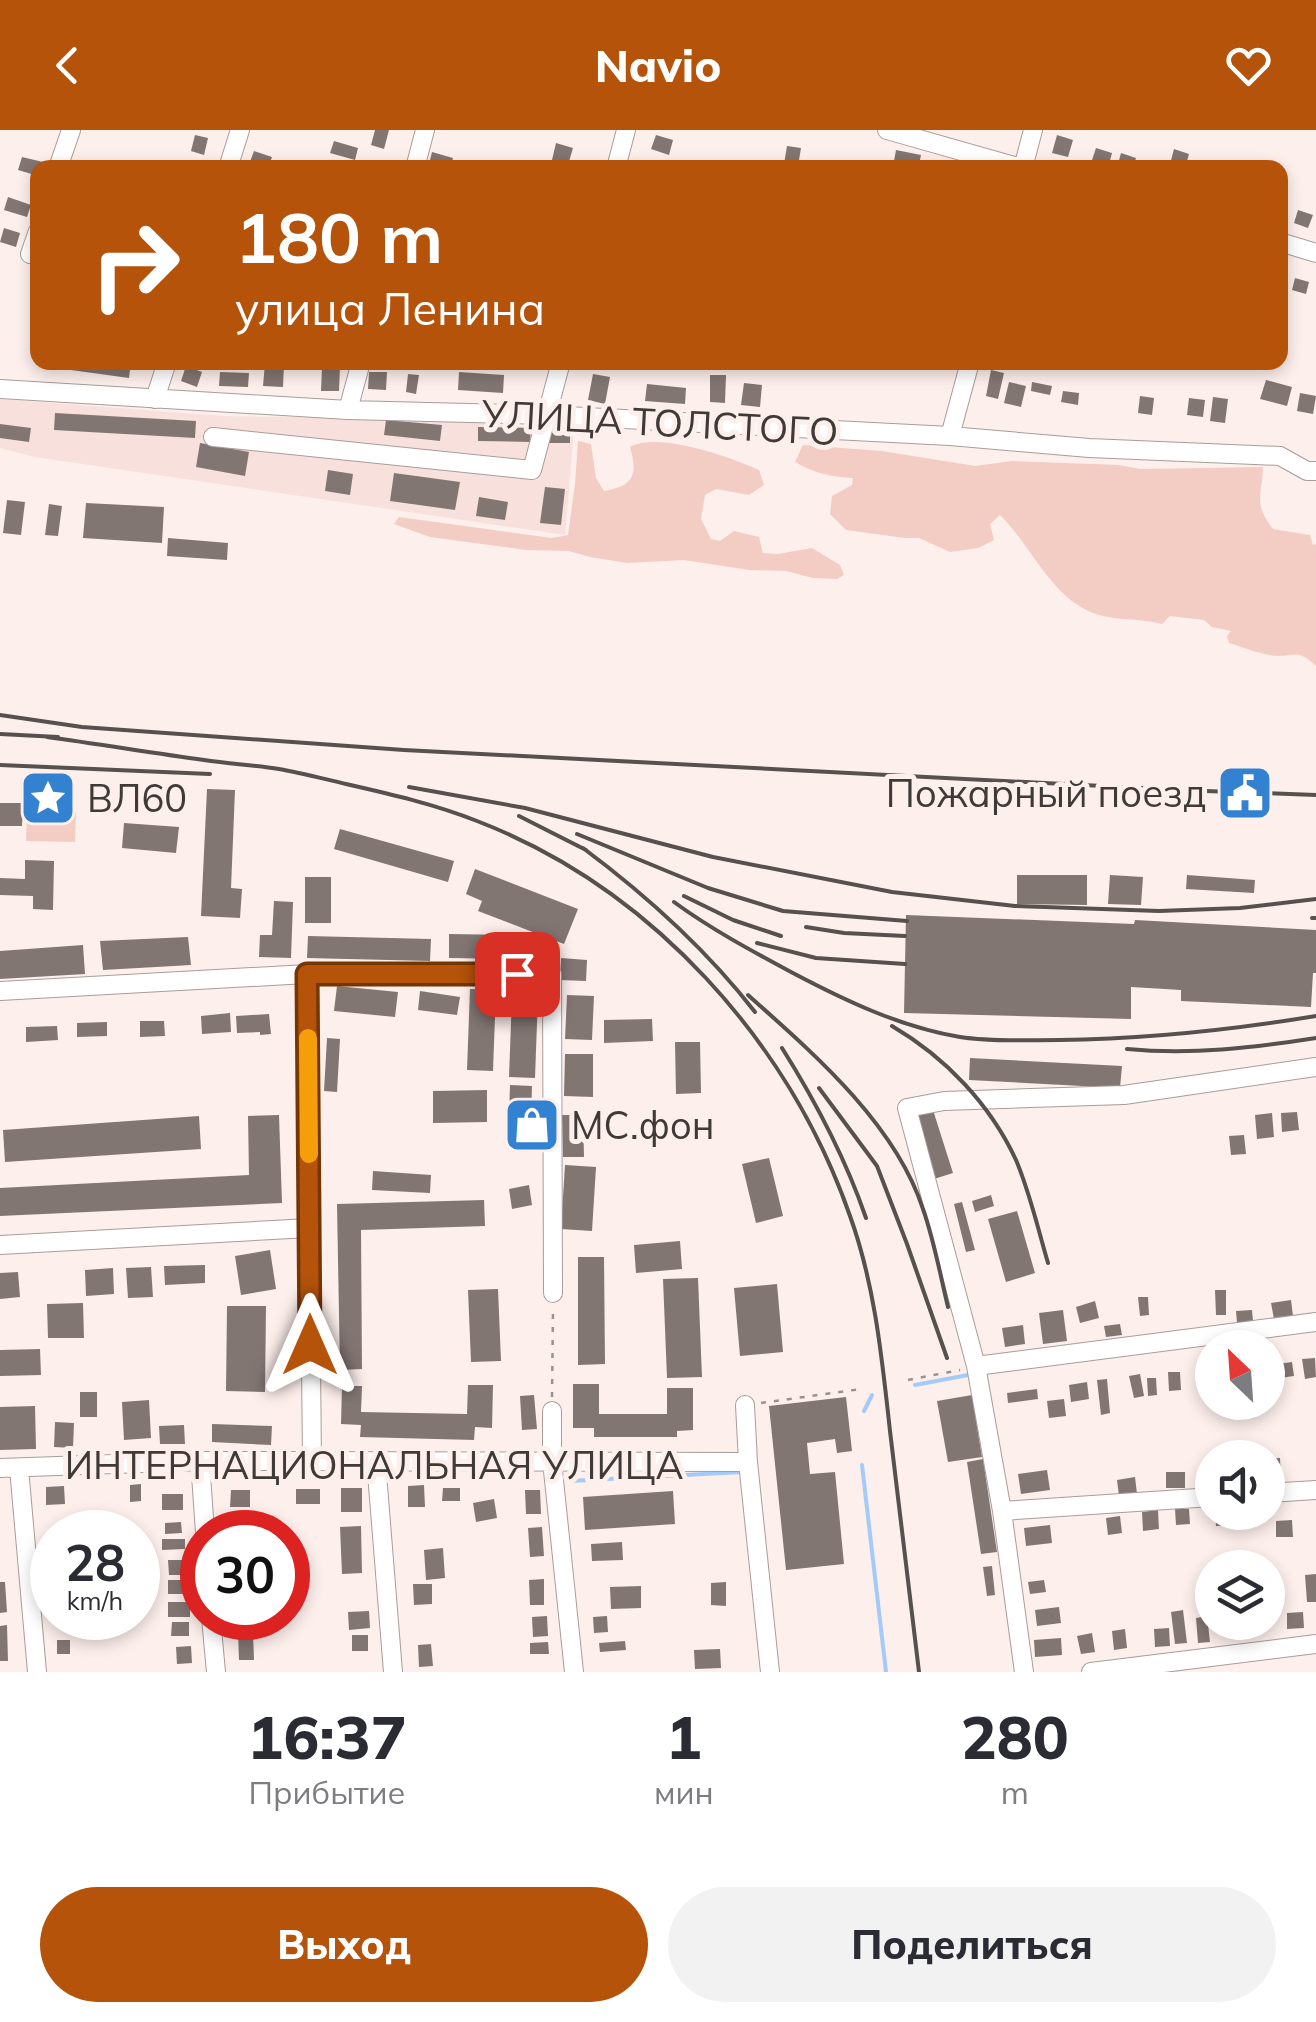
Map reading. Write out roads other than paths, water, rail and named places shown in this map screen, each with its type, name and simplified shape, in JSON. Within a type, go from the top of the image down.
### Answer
[{"type":"street","points":[[61,160],[71,130]]},
{"type":"street","points":[[231,160],[240,130]]},
{"type":"street","points":[[417,160],[426,130]]},
{"type":"street","points":[[618,160],[626,130]]},
{"type":"street","points":[[887,130],[994,160]]},
{"type":"street","points":[[1024,160],[1033,130]]},
{"type":"street","points":[[1288,244],[1316,253]]},
{"type":"street","points":[[155,398],[164,370]]},
{"type":"street","points":[[348,410],[359,370]]},
{"type":"street","points":[[213,437],[532,470],[560,370]]},
{"type":"street","points":[[950,436],[968,370]]},
{"type":"street","name":"УЛИЦА ТОЛСТОГО","points":[[0,389],[1280,456],[1316,472]]},
{"type":"street","points":[[307,974],[312,1462]]},
{"type":"street","points":[[0,992],[307,974],[552,974],[553,1294]]},
{"type":"street","points":[[1024,1672],[1002,1511],[976,1366],[907,1108],[944,1100],[1124,1094],[1316,1067]]},
{"type":"street","points":[[0,1245],[310,1228]]},
{"type":"street","points":[[976,1366],[1316,1322]]},
{"type":"street","points":[[745,1405],[770,1672]]},
{"type":"street","points":[[552,1411],[552,1461],[574,1672]]},
{"type":"street","points":[[200,1461],[203,1510]]},
{"type":"street","name":"ИНТЕРНАЦИОНАЛЬНАЯ УЛИЦА","points":[[10,1468],[200,1461],[748,1462]]},
{"type":"street","points":[[376,1461],[393,1672]]},
{"type":"street","points":[[10,1468],[37,1672]]},
{"type":"street","points":[[1285,1492],[1316,1490]]},
{"type":"street","points":[[1002,1511],[1195,1498]]},
{"type":"street","points":[[214,1640],[216,1672]]},
{"type":"street","points":[[1092,1672],[1316,1644]]},
{"type":"waterway","points":[[915,1385],[968,1375]]},
{"type":"waterway","points":[[864,1411],[872,1395]]},
{"type":"waterway","points":[[862,1465],[886,1672]]},
{"type":"waterway","points":[[570,1481],[742,1472]]},
{"type":"railway","points":[[0,715],[82,727],[404,750],[1316,795]]},
{"type":"railway","points":[[0,734],[58,737]]},
{"type":"railway","points":[[47,737],[288,771],[461,815],[540,850],[600,886],[655,929],[706,978],[751,1032],[790,1090],[824,1152],[859,1242],[880,1350],[919,1672]]},
{"type":"railway","points":[[0,765],[210,774]]},
{"type":"railway","points":[[409,787],[525,808],[713,857],[892,892],[1015,906],[1159,911],[1240,908],[1316,899]]},
{"type":"railway","points":[[519,816],[586,850]]},
{"type":"railway","points":[[577,834],[708,888],[783,911],[907,921]]},
{"type":"railway","points":[[583,848],[674,924],[755,1012]]},
{"type":"railway","points":[[684,896],[733,920],[781,936]]},
{"type":"railway","points":[[674,902],[731,939],[831,993],[894,1019],[960,1037],[1124,1038],[1316,1016]]},
{"type":"railway","points":[[806,927],[905,936]]},
{"type":"railway","points":[[757,943],[816,958],[905,964]]},
{"type":"railway","points":[[748,995],[849,1091],[893,1147],[923,1209],[948,1307]]},
{"type":"railway","points":[[892,1026],[948,1067],[993,1120],[1016,1160],[1048,1263]]},
{"type":"railway","points":[[1127,1049],[1222,1049],[1316,1038]]},
{"type":"railway","points":[[782,1048],[829,1130],[866,1218]]},
{"type":"railway","points":[[819,1088],[877,1166],[947,1358]]},
{"type":"place","name":"Пожарный поезд","points":[[1245,793]]},
{"type":"place","name":"ВЛ60","points":[[48,798]]},
{"type":"place","name":"МС.фон","points":[[532,1125]]}]
